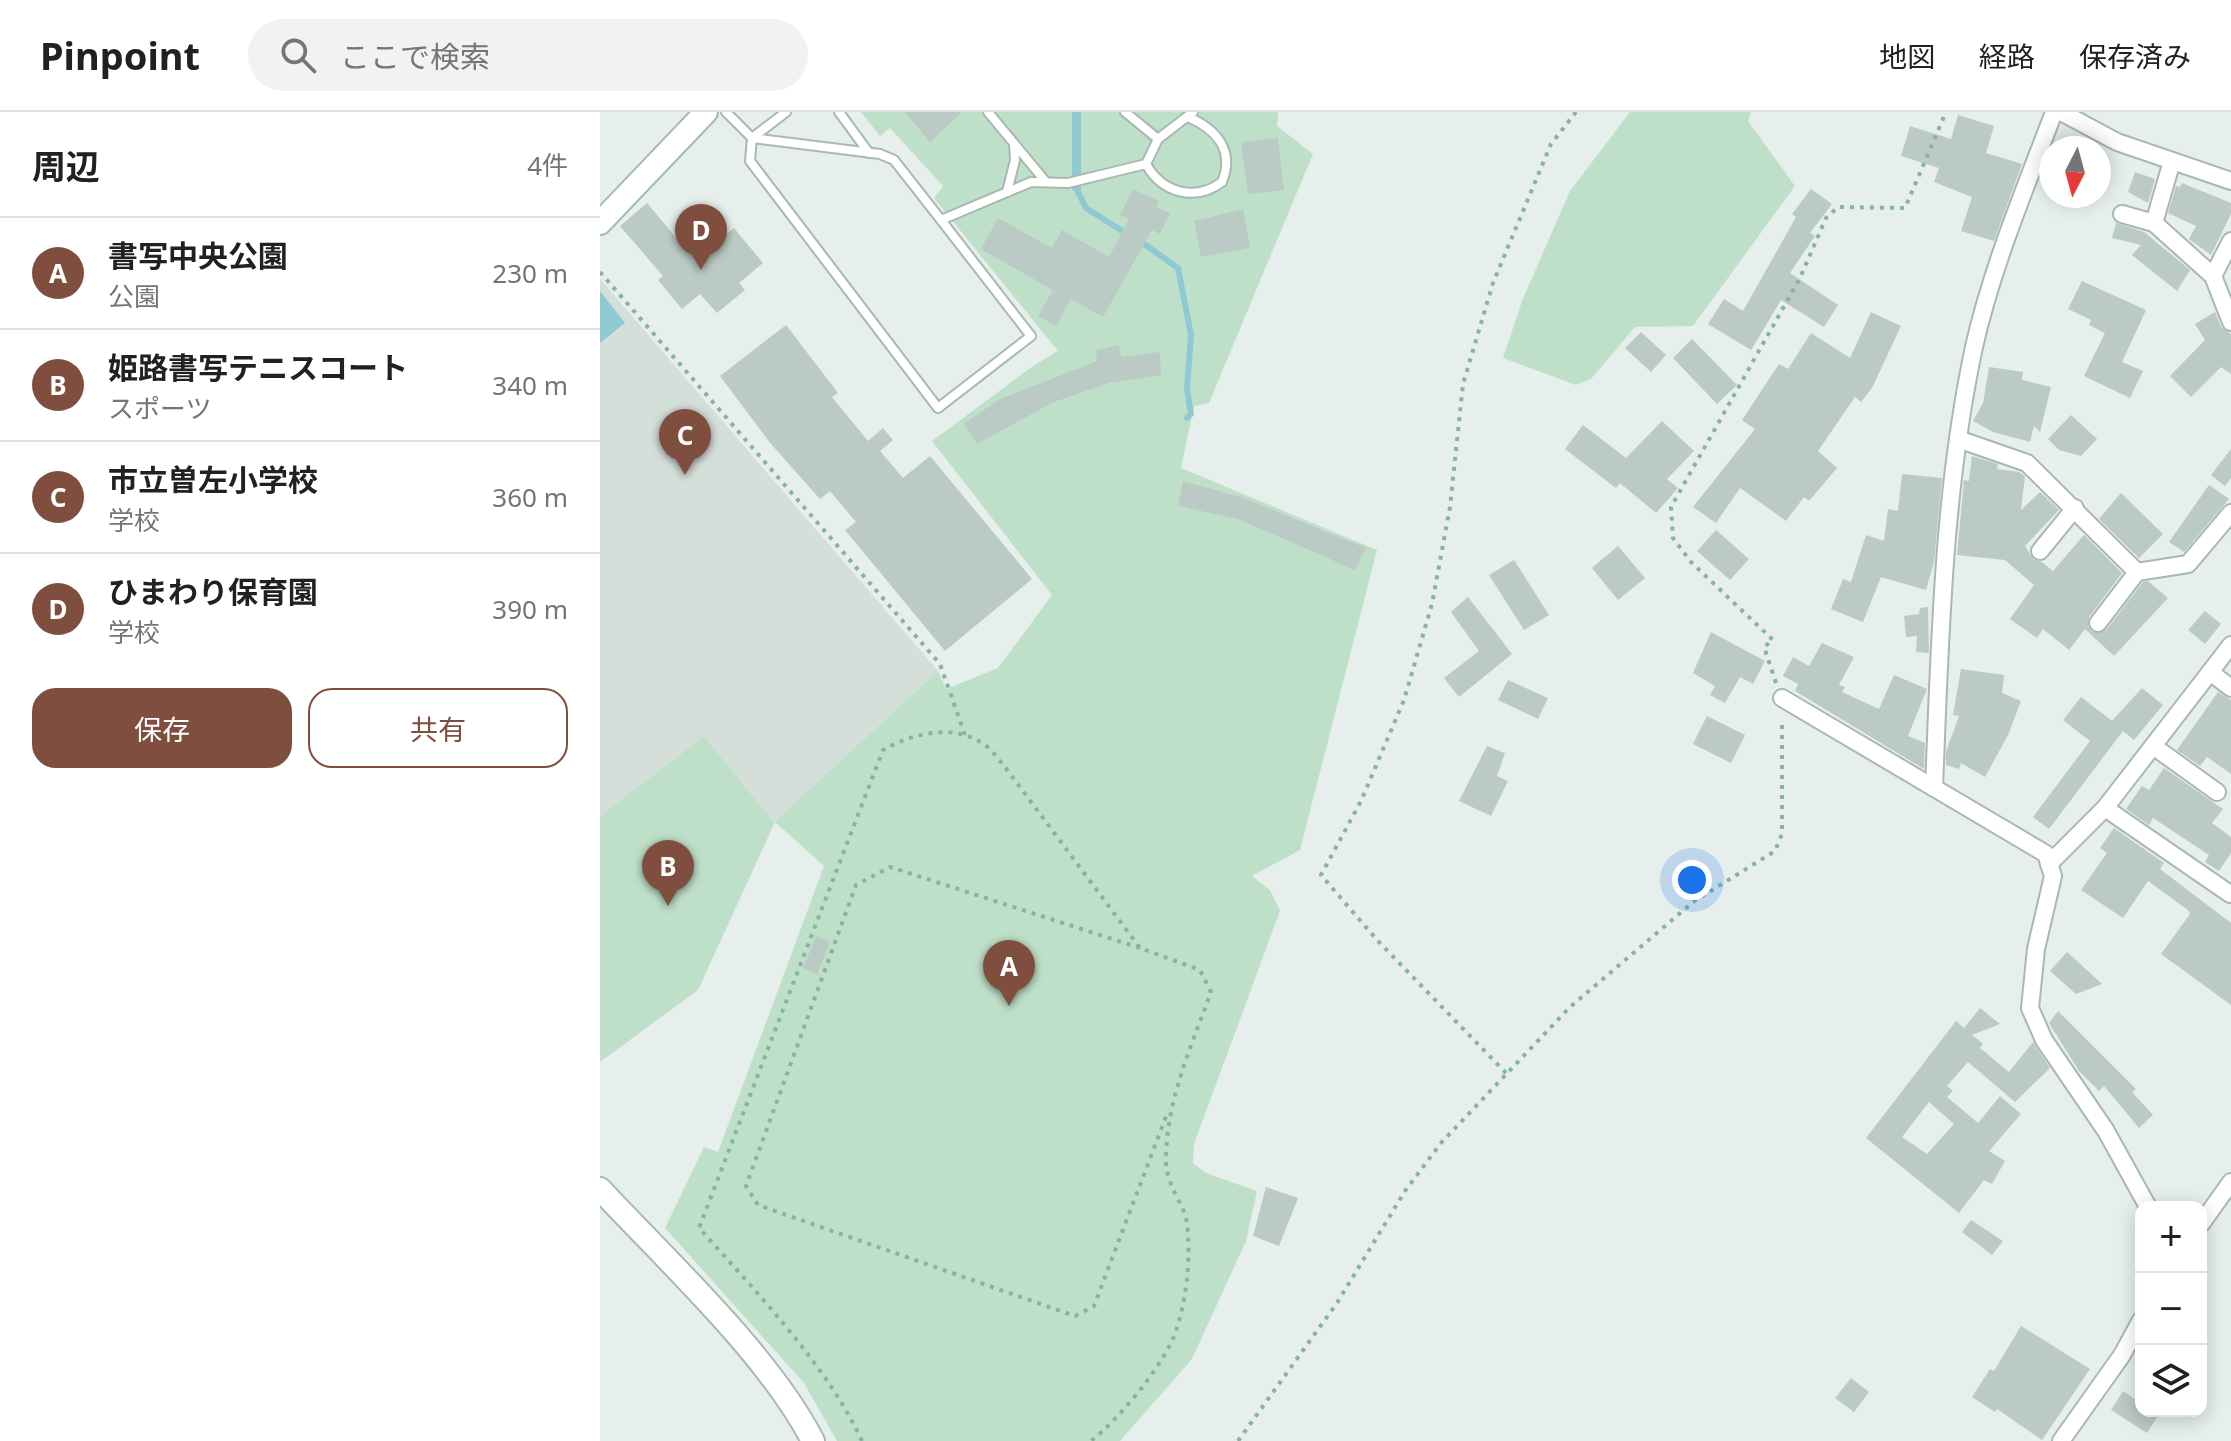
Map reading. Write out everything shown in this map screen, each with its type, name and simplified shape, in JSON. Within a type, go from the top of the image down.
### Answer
[{"type":"street","points":[[600,223],[706,112]]},
{"type":"street","points":[[1934,788],[1943,585],[1958,439],[1975,345],[2010,228],[2054,112]]},
{"type":"street","points":[[2061,112],[2117,142],[2231,181]]},
{"type":"street","points":[[2154,223],[2172,161]]},
{"type":"street","points":[[2122,214],[2154,223],[2213,276],[2231,322]]},
{"type":"street","points":[[2213,276],[2231,241]]},
{"type":"street","points":[[1958,439],[2027,463],[2137,572]]},
{"type":"street","points":[[2040,551],[2075,508]]},
{"type":"street","points":[[2098,623],[2137,572],[2188,564],[2231,513]]},
{"type":"street","points":[[2049,864],[2105,808],[2231,645]]},
{"type":"street","points":[[2210,672],[2231,688]]},
{"type":"street","points":[[1782,698],[2046,854],[2053,876],[2036,949],[2030,1008],[2044,1040],[2106,1131],[2145,1201]]},
{"type":"street","points":[[2153,746],[2217,792]]},
{"type":"street","points":[[2105,808],[2230,894]]},
{"type":"street","points":[[2207,1216],[2231,1182]]},
{"type":"street","points":[[600,1189],[714,1312],[777,1386],[813,1441]]},
{"type":"street","points":[[2061,1441],[2122,1355],[2135,1331]]},
{"type":"lane","points":[[726,112],[752,138],[869,153],[894,160],[1031,336],[938,408],[750,161],[752,138],[786,112]]},
{"type":"lane","points":[[839,112],[869,153]]},
{"type":"lane","points":[[988,112],[1046,182]]},
{"type":"lane","points":[[1125,112],[1158,139]]},
{"type":"lane","points":[[941,220],[1031,182],[1083,181],[1146,164],[1158,139],[1190,114],[1210,126],[1227,154],[1222,182],[1199,194],[1182,193],[1152,175],[1146,164]]},
{"type":"lane","points":[[1007,192],[1015,160],[1014,144]]},
{"type":"path","points":[[1506,1073],[1377,940],[1321,875],[1361,801],[1404,700],[1420,645],[1450,507],[1463,384],[1493,283],[1551,144],[1576,112]]},
{"type":"path","points":[[1238,1441],[1337,1303],[1405,1191],[1441,1143],[1569,1008],[1693,902],[1775,851],[1782,834],[1782,698],[1764,647],[1773,640],[1691,562],[1673,538],[1671,507],[1800,278],[1826,218],[1838,207],[1905,208],[1946,112]]},
{"type":"path","points":[[600,272],[940,664],[966,738]]},
{"type":"path","points":[[862,1441],[854,1422],[814,1366],[749,1283],[699,1228],[883,750],[907,736],[936,732],[983,743],[1005,767],[1140,948]]},
{"type":"path","points":[[890,867],[1200,970],[1211,992],[1169,1108],[1094,1306],[1075,1316],[758,1205],[746,1186],[856,885],[890,867]]},
{"type":"path","points":[[1091,1441],[1148,1378],[1175,1333],[1188,1278],[1187,1219],[1172,1193],[1166,1163],[1169,1108]]},
{"type":"shaded area","points":[[600,279],[938,671],[774,822],[704,736],[600,816]]},
{"type":"green space","points":[[861,112],[1278,112],[1277,126],[1313,154],[1209,403],[1194,406],[1181,468],[1377,550],[1300,850],[1252,876],[1270,890],[1280,911],[1194,1144],[1193,1163],[1206,1173],[1257,1191],[1246,1241],[1192,1359],[1120,1441],[837,1441],[804,1383],[665,1228],[704,1147],[718,1152],[824,866],[775,822],[698,990],[600,1062],[600,816],[704,736],[774,822],[938,671],[946,689],[998,668],[1052,595],[932,441],[1058,351],[934,198],[943,186],[890,128],[880,136]]},
{"type":"green space","points":[[1630,112],[1751,112],[1748,121],[1795,186],[1693,326],[1635,327],[1591,379],[1576,385],[1503,358],[1522,301],[1570,191]]},
{"type":"water","points":[[1072,112],[1081,112],[1081,191],[1072,190]]},
{"type":"water","points":[[600,291],[625,323],[600,343]]},
{"type":"building","points":[[905,112],[962,112],[930,142]]},
{"type":"building","points":[[1958,115],[1994,126],[1986,153],[2022,164],[1994,241],[1961,231],[1972,197],[1934,182],[1939,168],[1901,156],[1910,126],[1951,139]]},
{"type":"building","points":[[1278,138],[1284,190],[1248,194],[1241,142]]},
{"type":"building","points":[[2135,172],[2155,179],[2148,203],[2128,192]]},
{"type":"building","points":[[2182,183],[2231,203],[2231,214],[2211,255],[2189,239],[2196,226],[2168,213],[2176,186],[2180,187]]},
{"type":"building","points":[[1133,189],[1159,201],[1156,207],[1170,213],[1160,234],[1152,230],[1103,317],[1071,299],[1056,326],[1038,316],[1053,290],[981,249],[998,218],[1052,248],[1062,230],[1109,257],[1129,219],[1120,215]]},
{"type":"building","points":[[1811,189],[1832,204],[1810,233],[1815,236],[1790,273],[1838,305],[1824,327],[1781,300],[1751,350],[1708,324],[1724,299],[1743,311],[1796,217],[1792,214]]},
{"type":"building","points":[[647,203],[689,253],[703,241],[709,248],[734,228],[763,263],[739,283],[745,290],[717,313],[700,294],[682,309],[658,280],[663,276],[620,226]]},
{"type":"building","points":[[1243,209],[1250,248],[1201,257],[1194,221]]},
{"type":"building","points":[[2116,223],[2144,232],[2190,270],[2177,291],[2132,255],[2141,245],[2112,238]]},
{"type":"building","points":[[2082,281],[2146,310],[2122,362],[2143,371],[2130,398],[2084,376],[2105,333],[2089,325],[2091,320],[2068,309]]},
{"type":"building","points":[[1871,312],[1901,326],[1872,388],[1861,402],[1855,397],[1818,451],[1837,468],[1809,501],[1804,497],[1786,521],[1740,488],[1716,523],[1693,507],[1755,429],[1742,420],[1779,364],[1788,369],[1811,333],[1850,358]]},
{"type":"building","points":[[2215,312],[2221,327],[2231,334],[2231,374],[2221,367],[2191,397],[2170,376],[2205,340],[2195,324]]},
{"type":"building","points":[[786,325],[838,393],[832,397],[868,441],[883,428],[893,440],[880,451],[903,478],[930,456],[1032,579],[945,651],[845,530],[856,522],[830,491],[820,499],[771,444],[720,376]]},
{"type":"building","points":[[1641,332],[1666,355],[1651,372],[1625,348]]},
{"type":"building","points":[[1692,339],[1737,385],[1717,404],[1673,358]]},
{"type":"building","points":[[1119,345],[1121,357],[1160,352],[1161,375],[1109,383],[1054,402],[977,444],[964,424],[998,400],[1097,361],[1096,350]]},
{"type":"building","points":[[1989,367],[2023,372],[2022,380],[2051,387],[2040,432],[2034,426],[2030,442],[1993,432],[1973,421],[1983,403]]},
{"type":"building","points":[[2071,415],[2097,439],[2081,456],[2059,450],[2048,439]]},
{"type":"building","points":[[1662,421],[1694,451],[1667,479],[1678,488],[1656,513],[1620,483],[1616,488],[1565,449],[1583,425],[1626,458]]},
{"type":"building","points":[[2231,449],[2231,478],[2225,486],[2211,475]]},
{"type":"building","points":[[1972,456],[1998,464],[1997,469],[2019,472],[2025,476],[2021,510],[2040,492],[2059,510],[2025,546],[2034,560],[2053,571],[2084,535],[2122,573],[2089,617],[2088,626],[2092,632],[2106,630],[2143,582],[2148,581],[2168,598],[2114,656],[2085,629],[2069,650],[2043,629],[2037,638],[2010,619],[2034,585],[2005,560],[1957,555],[1964,480],[1969,481]]},
{"type":"building","points":[[1902,474],[1942,478],[1934,562],[1926,590],[1881,577],[1863,622],[1831,609],[1843,579],[1851,582],[1866,535],[1884,541],[1888,509],[1898,511]]},
{"type":"building","points":[[1183,481],[1244,498],[1366,548],[1355,570],[1238,519],[1178,506]]},
{"type":"building","points":[[2209,485],[2229,499],[2184,552],[2169,542]]},
{"type":"building","points":[[2121,493],[2163,534],[2139,558],[2099,519]]},
{"type":"building","points":[[1716,530],[1749,559],[1730,580],[1697,551]]},
{"type":"building","points":[[1618,546],[1645,578],[1618,600],[1592,568]]},
{"type":"building","points":[[1514,560],[1549,615],[1524,630],[1489,575]]},
{"type":"building","points":[[1468,597],[1512,654],[1459,697],[1444,678],[1479,651],[1451,612]]},
{"type":"building","points":[[1928,607],[1929,653],[1916,652],[1917,636],[1906,637],[1904,616],[1919,614],[1920,608]]},
{"type":"building","points":[[2205,611],[2221,624],[2205,644],[2188,630]]},
{"type":"building","points":[[1711,632],[1765,661],[1753,684],[1740,677],[1725,703],[1710,695],[1715,686],[1693,673]]},
{"type":"building","points":[[1822,643],[1854,657],[1839,685],[1845,687],[1842,692],[1879,709],[1894,675],[1927,689],[1908,736],[1925,743],[1924,769],[1795,691],[1798,684],[1783,676],[1793,657],[1809,666]]},
{"type":"building","points":[[1961,669],[2004,675],[2002,693],[2021,701],[2008,735],[1985,777],[1961,763],[1959,769],[1946,765],[1946,752],[1959,716],[1953,715]]},
{"type":"building","points":[[1508,680],[1548,698],[1538,719],[1498,700]]},
{"type":"building","points":[[2142,688],[2163,705],[2134,740],[2123,731],[2049,829],[2033,817],[2090,741],[2063,720],[2081,697],[2112,721]]},
{"type":"building","points":[[2218,692],[2231,700],[2231,774],[2207,757],[2200,766],[2177,750]]},
{"type":"building","points":[[1707,716],[1745,735],[1731,763],[1693,744]]},
{"type":"building","points":[[1487,746],[1505,753],[1497,776],[1508,781],[1491,816],[1459,801]]},
{"type":"building","points":[[2164,768],[2223,809],[2212,823],[2231,837],[2231,853],[2219,871],[2205,862],[2209,855],[2153,818],[2149,825],[2126,809],[2142,786],[2149,790]]},
{"type":"building","points":[[2114,828],[2164,863],[2160,869],[2231,923],[2231,1005],[2161,954],[2190,914],[2188,910],[2148,881],[2123,918],[2081,890],[2107,853],[2100,848]]},
{"type":"building","points":[[816,936],[830,942],[817,974],[803,968]]},
{"type":"building","points":[[2067,952],[2102,984],[2076,994],[2050,971]]},
{"type":"building","points":[[1980,1008],[2000,1024],[1972,1035],[1983,1044],[1980,1048],[2009,1072],[2033,1042],[2050,1068],[2015,1102],[1968,1062],[1947,1086],[1953,1091],[1947,1097],[1978,1123],[2000,1096],[2021,1114],[1989,1151],[2005,1161],[1992,1184],[1984,1180],[1959,1213],[1866,1138],[1956,1021],[1964,1028]],"holes":[[[1929,1102],[1954,1124],[1927,1154],[1902,1137]]]},
{"type":"building","points":[[2058,1011],[2136,1089],[2132,1092],[2153,1115],[2139,1128],[2104,1086],[2099,1091],[2079,1071],[2049,1023]]},
{"type":"building","points":[[1266,1187],[1298,1198],[1279,1246],[1253,1236]]},
{"type":"building","points":[[1971,1220],[2003,1241],[1992,1255],[1962,1232]]},
{"type":"building","points":[[2021,1326],[2090,1369],[2042,1440],[1997,1409],[1995,1412],[1972,1397],[1990,1369],[1994,1371]]},
{"type":"building","points":[[1851,1378],[1869,1392],[1854,1412],[1835,1398]]},
{"type":"building","points":[[2123,1391],[2135,1399],[2135,1417],[2157,1417],[2147,1433],[2111,1410]]},
{"type":"waterway","points":[[1077,190],[1086,208],[1127,234]]},
{"type":"waterway","points":[[1140,241],[1178,268],[1191,335],[1187,389],[1191,414],[1187,418]]},
{"type":"place","name":"ひまわり保育園","points":[[701,270]]},
{"type":"place","name":"市立曽左小学校","points":[[685,475]]},
{"type":"place","name":"姫路書写テニスコート","points":[[668,906]]},
{"type":"place","name":"書写中央公園","points":[[1009,1006]]}]
